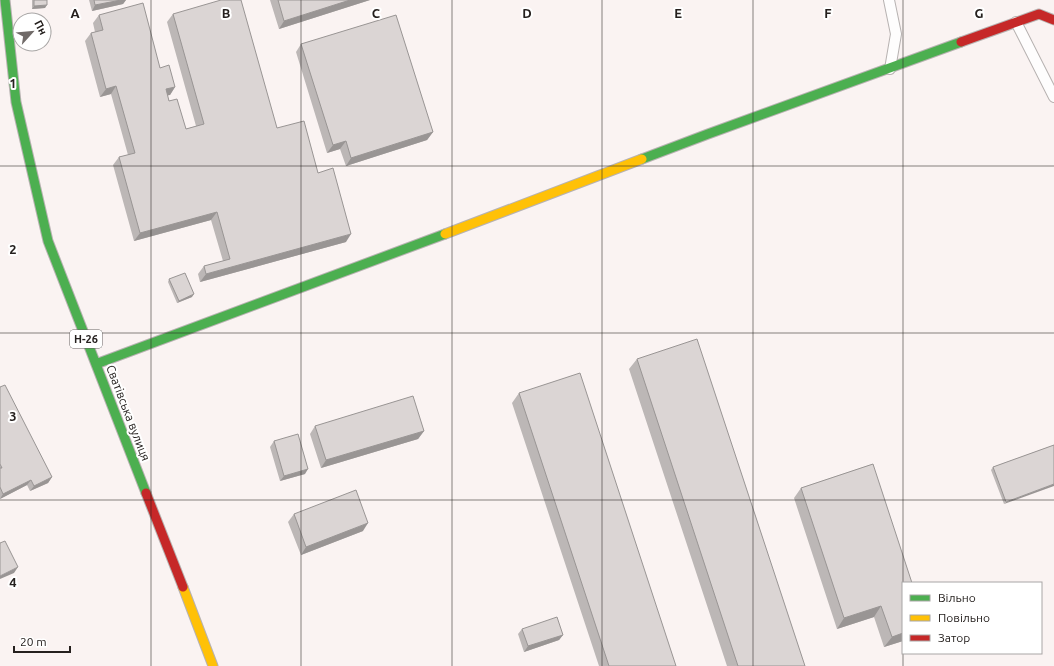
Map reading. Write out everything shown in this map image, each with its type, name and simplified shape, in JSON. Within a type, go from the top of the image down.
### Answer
[{"type":"street","name":"Сватівська вулиця","points":[[5,0],[4,41],[16,102],[48,241],[212,665]]},
{"type":"street","points":[[96,364],[545,197],[708,134],[1016,22],[1039,14],[1054,20]]},
{"type":"lane","points":[[889,0],[896,34],[890,69]]},
{"type":"lane","points":[[1016,22],[1054,97]]},
{"type":"building","points":[[34,0],[47,0],[47,5],[34,6]]},
{"type":"building","points":[[94,0],[121,0],[95,5]]},
{"type":"building","points":[[221,0],[241,0],[277,128],[304,121],[318,173],[333,168],[351,234],[206,274],[204,266],[230,259],[217,212],[140,233],[119,157],[135,153],[116,86],[106,89],[91,33],[103,30],[99,15],[143,3],[160,68],[169,65],[175,87],[166,89],[169,101],[177,99],[186,129],[204,124],[173,14]]},
{"type":"building","points":[[278,0],[350,0],[284,21]]},
{"type":"building","points":[[396,15],[433,132],[351,158],[346,141],[333,145],[301,44]]},
{"type":"building","points":[[185,273],[194,294],[179,301],[169,279]]},
{"type":"building","points":[[697,339],[805,666],[738,666],[637,359]]},
{"type":"building","points":[[580,373],[676,666],[609,666],[519,393]]},
{"type":"building","points":[[5,385],[52,477],[34,486],[31,480],[3,494],[0,487],[0,468],[2,468],[0,464],[0,387]]},
{"type":"building","points":[[413,396],[424,431],[326,460],[315,426]]},
{"type":"building","points":[[298,434],[308,469],[284,476],[274,441]]},
{"type":"building","points":[[1054,445],[1054,484],[1006,502],[993,467]]},
{"type":"building","points":[[873,464],[912,582],[902,582],[902,633],[892,637],[881,606],[844,618],[801,488]]},
{"type":"building","points":[[356,490],[368,523],[306,547],[294,514]]},
{"type":"building","points":[[5,541],[18,567],[0,576],[0,543]]},
{"type":"building","points":[[557,617],[563,635],[528,646],[522,629]]},
{"type":"traffic: fast","points":[[5,0],[16,102],[48,241],[146,493]]},
{"type":"traffic: fast","points":[[642,159],[961,42]]},
{"type":"traffic: fast","points":[[96,364],[445,234]]},
{"type":"traffic: slow","points":[[445,234],[642,159]]},
{"type":"traffic: slow","points":[[183,587],[213,666]]},
{"type":"traffic: jam","points":[[961,42],[1039,14],[1054,20]]},
{"type":"traffic: jam","points":[[146,493],[183,587]]}]
